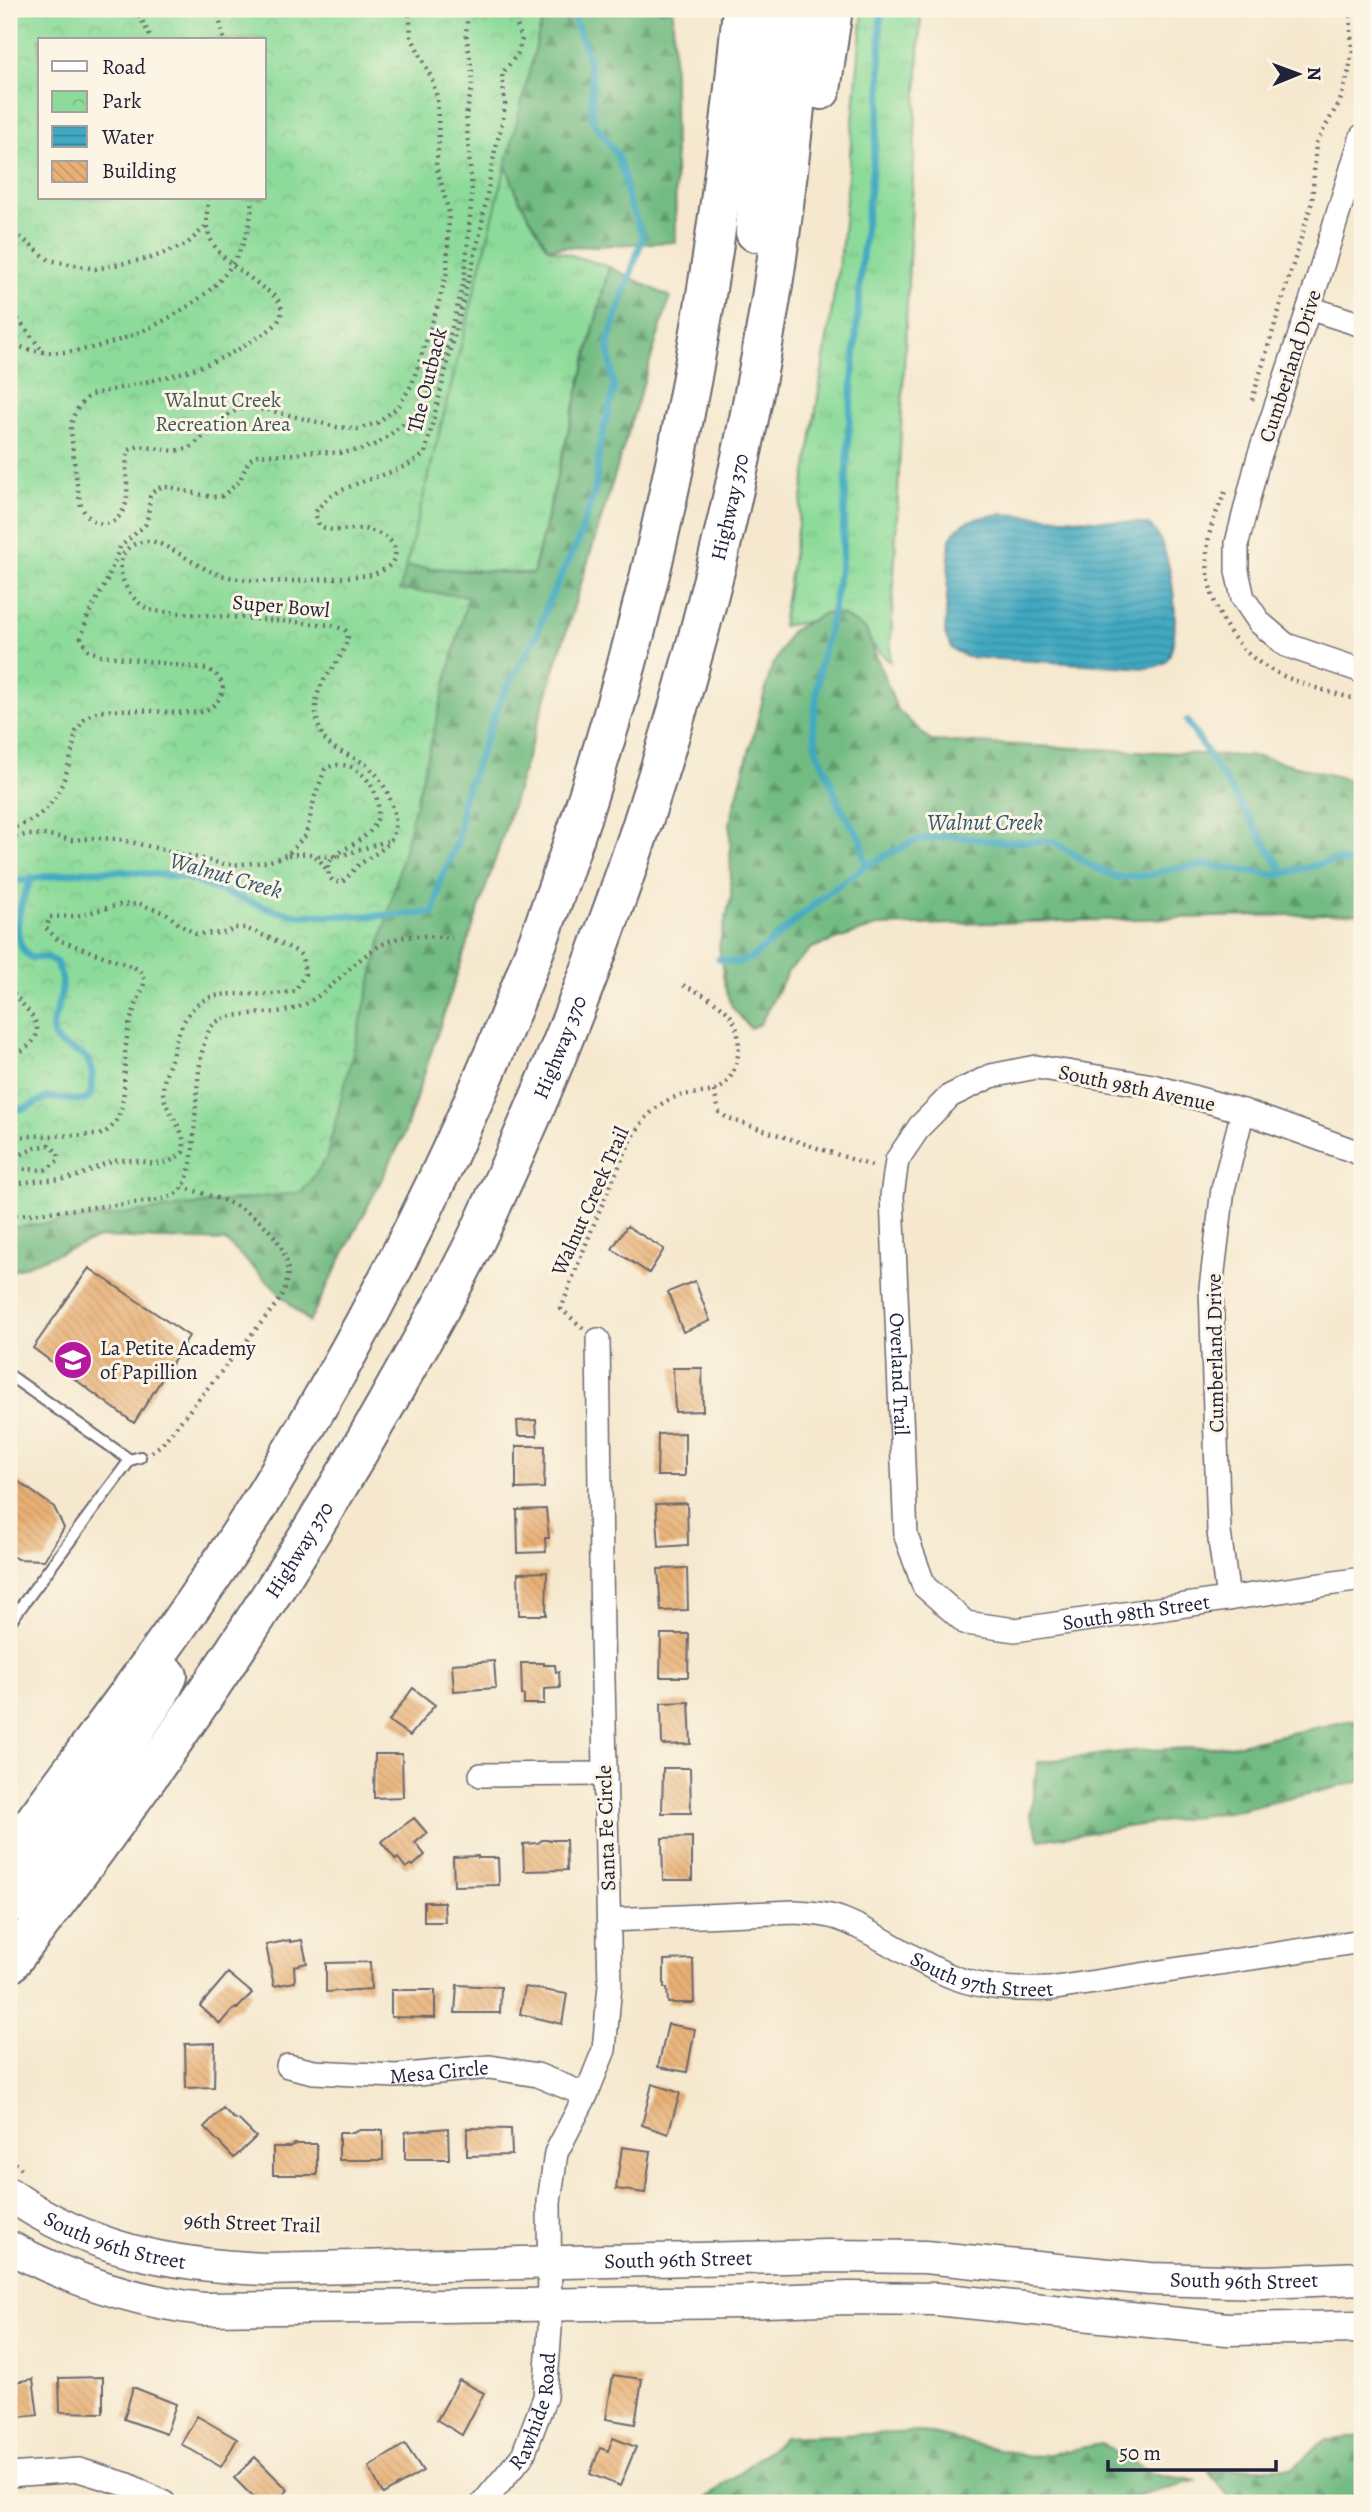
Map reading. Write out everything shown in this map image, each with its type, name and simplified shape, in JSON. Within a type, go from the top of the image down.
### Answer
[{"type":"highway","points":[[9,1856],[218,1570],[330,1384],[427,1202],[514,1004],[574,839],[612,717],[643,607],[676,464],[700,342],[718,229],[742,9]]},
{"type":"highway","points":[[757,374],[754,241],[773,9]]},
{"type":"highway","name":"Highway 370","points":[[9,1964],[113,1827],[215,1683],[286,1574],[360,1450],[478,1234],[570,1021],[617,902],[653,793],[715,569],[771,296],[788,168],[804,9]]},
{"type":"highway","points":[[771,296],[812,151],[832,9]]},
{"type":"highway","points":[[9,1904],[95,1789],[159,1694],[218,1570]]},
{"type":"main road","name":"South 96th Street","points":[[18,2183],[35,2212],[67,2229],[134,2253],[173,2262],[214,2267],[266,2269],[827,2256],[925,2257],[1150,2279],[1264,2282],[1362,2278]]},
{"type":"main road","name":"South 96th Street","points":[[9,2247],[43,2265],[90,2284],[161,2304],[193,2308],[849,2298],[936,2300],[1227,2329],[1362,2327]]},
{"type":"street","name":"Cumberland Drive","points":[[1362,136],[1309,309],[1258,460],[1237,542],[1237,571],[1243,598],[1260,623],[1286,645],[1362,671]]},
{"type":"street","points":[[1309,309],[1362,325]]},
{"type":"street","name":"South 98th Avenue","points":[[896,1167],[920,1126],[950,1096],[991,1076],[1036,1067],[1153,1086],[1244,1111],[1362,1154]]},
{"type":"street","name":"Cumberland Drive","points":[[1228,1599],[1219,1532],[1211,1288],[1223,1189],[1244,1111]]},
{"type":"street","name":"Overland Trail","points":[[896,1167],[892,1196],[906,1536],[924,1586]]},
{"type":"street","name":"Santa Fe Circle","points":[[549,2304],[549,2202],[556,2153],[586,2095],[604,2050],[610,1985],[598,1340]]},
{"type":"street","name":"South 98th Street","points":[[924,1586],[966,1623],[1016,1630],[1362,1579]]},
{"type":"street","points":[[481,1775],[605,1774]]},
{"type":"street","name":"South 97th Street","points":[[609,1920],[795,1912],[819,1914],[842,1920],[952,1976],[995,1987],[1021,1990],[1049,1989],[1362,1941]]},
{"type":"street","name":"Mesa Circle","points":[[288,2066],[314,2072],[396,2076],[490,2067],[537,2075],[586,2095]]},
{"type":"street","name":"Rawhide Road","points":[[483,2503],[523,2455],[545,2397],[549,2304]]},
{"type":"street","points":[[9,2475],[79,2470],[128,2485],[164,2503]]},
{"type":"lane","points":[[9,1375],[135,1459],[9,1623]]},
{"type":"path","points":[[136,9],[151,38]]},
{"type":"path","points":[[217,9],[224,38]]},
{"type":"path","points":[[208,200],[206,225],[217,250],[232,265],[275,297],[281,306],[281,316],[274,327],[234,354],[203,368],[90,395],[81,403],[71,427],[82,507],[92,520],[103,525],[114,522],[123,512],[127,493],[125,459],[130,450],[139,446],[183,451],[200,441],[230,413],[244,408],[268,410],[337,427],[358,429],[377,423],[399,406],[412,384],[447,272],[449,213],[436,165],[439,141],[437,97],[431,77],[411,36],[409,9]]},
{"type":"path","name":"The Outback","points":[[9,830],[46,812],[53,804],[59,793],[76,732],[88,716],[109,711],[200,712],[216,704],[223,691],[220,678],[207,669],[101,656],[84,646],[81,638],[83,626],[106,583],[120,547],[145,525],[150,497],[155,491],[161,487],[212,498],[222,496],[239,482],[250,460],[258,456],[307,451],[339,453],[360,450],[379,443],[426,402],[440,370],[464,281],[472,193],[466,115],[472,88],[466,33],[468,9]]},
{"type":"path","name":"The Outback","points":[[124,555],[139,543],[160,543],[197,566],[218,575],[243,580],[371,575],[393,562],[396,552],[394,543],[389,539],[363,528],[327,530],[318,525],[315,513],[326,500],[353,485],[415,463],[425,453],[480,234],[503,119],[505,104],[502,74],[518,53],[522,39],[516,16],[520,9]]},
{"type":"path","points":[[9,341],[22,348],[42,351],[95,347],[156,327],[181,313],[203,296],[232,265],[245,243],[253,200]]},
{"type":"path","points":[[9,228],[49,260],[94,269],[151,258],[186,245],[206,225]]},
{"type":"path","points":[[9,308],[42,351]]},
{"type":"path","name":"Super Bowl","points":[[124,555],[120,564],[120,576],[142,608],[331,625],[345,630],[348,635],[344,652],[320,686],[316,701],[318,724],[331,747],[368,766],[379,777],[391,802],[395,827],[392,838]]},
{"type":"path","points":[[287,855],[306,835],[315,796],[326,769],[344,764],[360,770],[378,803],[379,816],[365,837],[342,849],[328,863],[329,877],[341,883],[392,838]]},
{"type":"path","points":[[9,839],[24,835],[49,835],[72,840],[118,839],[228,865],[267,862],[287,855],[306,853],[333,858],[374,847],[392,838]]},
{"type":"path","points":[[318,856],[328,870]]},
{"type":"path","points":[[9,1139],[25,1136],[99,1135],[107,1132],[118,1118],[123,1104],[125,1058],[130,1026],[134,1004],[145,980],[141,972],[134,967],[58,940],[46,928],[50,917],[76,916],[119,905],[140,904],[167,914],[196,934],[225,933],[235,928],[245,928],[290,947],[302,957],[306,974],[295,991],[275,995],[219,993],[192,1009],[179,1028],[170,1067],[163,1083],[163,1096],[183,1135],[183,1152],[175,1160],[157,1165],[121,1160],[103,1164],[74,1177],[28,1181],[9,1187]]},
{"type":"path","points":[[9,1216],[153,1202],[171,1197],[183,1186],[194,1148],[201,1059],[211,1027],[219,1020],[229,1017],[280,1013],[299,1007],[334,986],[360,959],[379,946],[397,939],[415,936],[452,938]]},
{"type":"path","points":[[680,984],[702,993],[719,1005],[731,1016],[737,1031],[735,1069],[728,1082],[714,1091],[719,1112],[727,1118],[896,1167]]},
{"type":"path","points":[[9,988],[37,1023],[38,1033],[34,1042],[9,1058]]},
{"type":"path","name":"Walnut Creek Trail","points":[[561,1309],[602,1203],[641,1124],[656,1108],[671,1098],[714,1091]]},
{"type":"path","points":[[9,1160],[42,1145],[49,1145],[58,1153],[58,1161],[45,1170],[9,1168]]},
{"type":"path","points":[[135,1459],[163,1444],[284,1296],[288,1282],[289,1269],[280,1242],[265,1227],[244,1210],[183,1186]]},
{"type":"path","points":[[9,2159],[18,2183]]},
{"type":"green space","points":[[9,9],[443,9],[548,248],[609,267],[533,574],[148,552],[19,728]]},
{"type":"green space","name":"Walnut Creek Recreation Area","points":[[9,9],[545,9],[400,590],[468,596],[326,1159],[302,1192],[9,1228]]},
{"type":"green space","points":[[443,9],[673,9],[676,242],[548,248],[520,201]]},
{"type":"green space","points":[[863,9],[921,9],[890,662],[842,616],[782,626],[842,244]]},
{"type":"green space","points":[[609,267],[670,297],[499,848],[403,1137],[309,1322],[226,1241],[101,1237],[9,1272],[9,733],[148,552],[533,574]]},
{"type":"green space","points":[[825,613],[842,615],[866,630],[897,709],[931,741],[1262,757],[1362,783],[1362,913],[877,926],[812,948],[788,971],[760,1024],[750,1028],[732,1007],[725,987],[719,946],[731,897],[730,822],[771,669],[791,631]]},
{"type":"green space","points":[[1362,1718],[1362,1781],[1240,1810],[1040,1840],[1030,1815],[1038,1762],[1131,1751],[1230,1746]]},
{"type":"green space","points":[[923,2432],[1033,2457],[1101,2444],[1156,2475],[1197,2480],[1114,2503],[700,2503],[785,2437]]},
{"type":"green space","points":[[1362,2436],[1362,2503],[1234,2503],[1209,2472],[1293,2468],[1324,2441]]},
{"type":"water","points":[[1003,514],[1140,523],[1150,526],[1165,552],[1174,594],[1174,636],[1170,653],[1164,663],[1148,668],[967,657],[952,649],[945,634],[950,538],[966,522]]},
{"type":"building","points":[[627,1226],[664,1249],[649,1273],[612,1249]]},
{"type":"building","points":[[89,1268],[189,1336],[134,1423],[33,1348]]},
{"type":"building","points":[[695,1281],[710,1321],[683,1332],[668,1292]]},
{"type":"building","points":[[673,1368],[702,1368],[703,1411],[675,1412]]},
{"type":"building","points":[[536,1420],[537,1436],[518,1436],[517,1421]]},
{"type":"building","points":[[685,1433],[685,1476],[657,1476],[658,1434]]},
{"type":"building","points":[[516,1446],[545,1446],[544,1488],[516,1489]]},
{"type":"building","points":[[9,1475],[54,1507],[64,1528],[44,1560],[17,1559],[9,1554]]},
{"type":"building","points":[[687,1503],[688,1545],[659,1547],[656,1504]]},
{"type":"building","points":[[546,1509],[549,1538],[545,1538],[546,1552],[518,1553],[517,1510]]},
{"type":"building","points":[[687,1568],[688,1610],[661,1611],[658,1569]]},
{"type":"building","points":[[547,1572],[546,1615],[519,1615],[518,1573]]},
{"type":"building","points":[[661,1634],[689,1634],[688,1677],[660,1677]]},
{"type":"building","points":[[494,1661],[496,1688],[454,1691],[452,1664]]},
{"type":"building","points":[[521,1663],[555,1665],[556,1672],[559,1672],[560,1688],[544,1689],[544,1704],[524,1704]]},
{"type":"building","points":[[413,1688],[435,1705],[410,1736],[389,1721]]},
{"type":"building","points":[[689,1702],[691,1744],[662,1745],[661,1703]]},
{"type":"building","points":[[375,1754],[402,1754],[403,1797],[374,1798]]},
{"type":"building","points":[[663,1768],[690,1768],[691,1813],[662,1813]]},
{"type":"building","points":[[414,1818],[427,1833],[415,1843],[425,1855],[413,1866],[411,1864],[406,1868],[381,1842]]},
{"type":"building","points":[[692,1837],[692,1880],[663,1880],[662,1838]]},
{"type":"building","points":[[542,1840],[566,1840],[567,1870],[524,1871],[523,1844],[538,1843]]},
{"type":"building","points":[[453,1857],[498,1858],[499,1885],[454,1886]]},
{"type":"building","points":[[424,1902],[444,1902],[445,1922],[424,1922]]},
{"type":"building","points":[[302,1940],[307,1963],[294,1966],[295,1982],[274,1986],[266,1945]]},
{"type":"building","points":[[693,1959],[694,2003],[668,2003],[667,1988],[664,1988],[664,1960]]},
{"type":"building","points":[[370,1962],[371,1989],[326,1992],[326,1963]]},
{"type":"building","points":[[228,1973],[252,1993],[220,2024],[200,2006]]},
{"type":"building","points":[[457,1985],[501,1987],[500,2013],[455,2013]]},
{"type":"building","points":[[525,1987],[567,1994],[562,2024],[520,2014]]},
{"type":"building","points":[[391,1990],[435,1990],[435,2018],[391,2017]]},
{"type":"building","points":[[668,2024],[695,2029],[687,2072],[658,2067]]},
{"type":"building","points":[[215,2043],[214,2087],[186,2088],[185,2044]]},
{"type":"building","points":[[652,2084],[680,2093],[668,2134],[642,2125]]},
{"type":"building","points":[[223,2108],[256,2137],[234,2158],[204,2127]]},
{"type":"building","points":[[448,2128],[449,2159],[405,2159],[405,2132]]},
{"type":"building","points":[[467,2128],[511,2129],[512,2155],[467,2156]]},
{"type":"building","points":[[383,2130],[383,2160],[339,2160],[339,2133]]},
{"type":"building","points":[[295,2144],[317,2144],[317,2175],[273,2175],[273,2147],[289,2147]]},
{"type":"building","points":[[622,2147],[651,2151],[645,2193],[616,2189]]},
{"type":"building","points":[[613,2375],[642,2379],[635,2424],[606,2419]]},
{"type":"building","points":[[103,2377],[103,2413],[60,2412],[59,2378]]},
{"type":"building","points":[[33,2379],[38,2415],[9,2418],[9,2383]]},
{"type":"building","points":[[459,2380],[484,2393],[462,2435],[437,2420]]},
{"type":"building","points":[[133,2387],[176,2404],[166,2434],[124,2419]]},
{"type":"building","points":[[197,2416],[237,2439],[221,2467],[181,2444]]},
{"type":"building","points":[[613,2438],[636,2447],[620,2486],[590,2474],[600,2448],[608,2451]]},
{"type":"building","points":[[405,2444],[423,2471],[383,2494],[369,2467]]},
{"type":"building","points":[[255,2457],[288,2490],[275,2503],[259,2503],[234,2478]]},
{"type":"waterway","points":[[9,882],[85,871],[119,871],[182,877],[273,910],[297,915],[434,913],[440,881],[458,838],[463,799],[502,696],[537,635],[547,605],[579,539],[595,490],[600,445],[614,389],[608,342],[643,236],[628,200],[616,153],[592,120],[592,78],[585,47],[571,9]]},
{"type":"waterway","points":[[866,866],[861,839],[839,805],[817,751],[813,726],[820,665],[842,557],[862,258],[881,96],[882,9]]},
{"type":"waterway","points":[[1187,721],[1285,874]]},
{"type":"waterway","name":"Walnut Creek","points":[[719,959],[736,963],[752,958],[830,891],[866,866],[916,840],[949,836],[1004,842],[1053,841],[1092,866],[1117,877],[1150,875],[1174,868],[1208,865],[1277,875],[1332,861],[1362,863]]},
{"type":"waterway","points":[[9,1111],[26,1108],[48,1097],[84,1101],[92,1088],[92,1070],[88,1061],[58,1042],[54,1036],[53,1025],[62,985],[56,962],[46,957],[32,958],[24,951],[19,941],[20,908],[32,878]]},
{"type":"waterway","points":[[9,911],[12,882]]},
{"type":"place","name":"La Petite Academy of Papillion","points":[[73,1360]]}]
